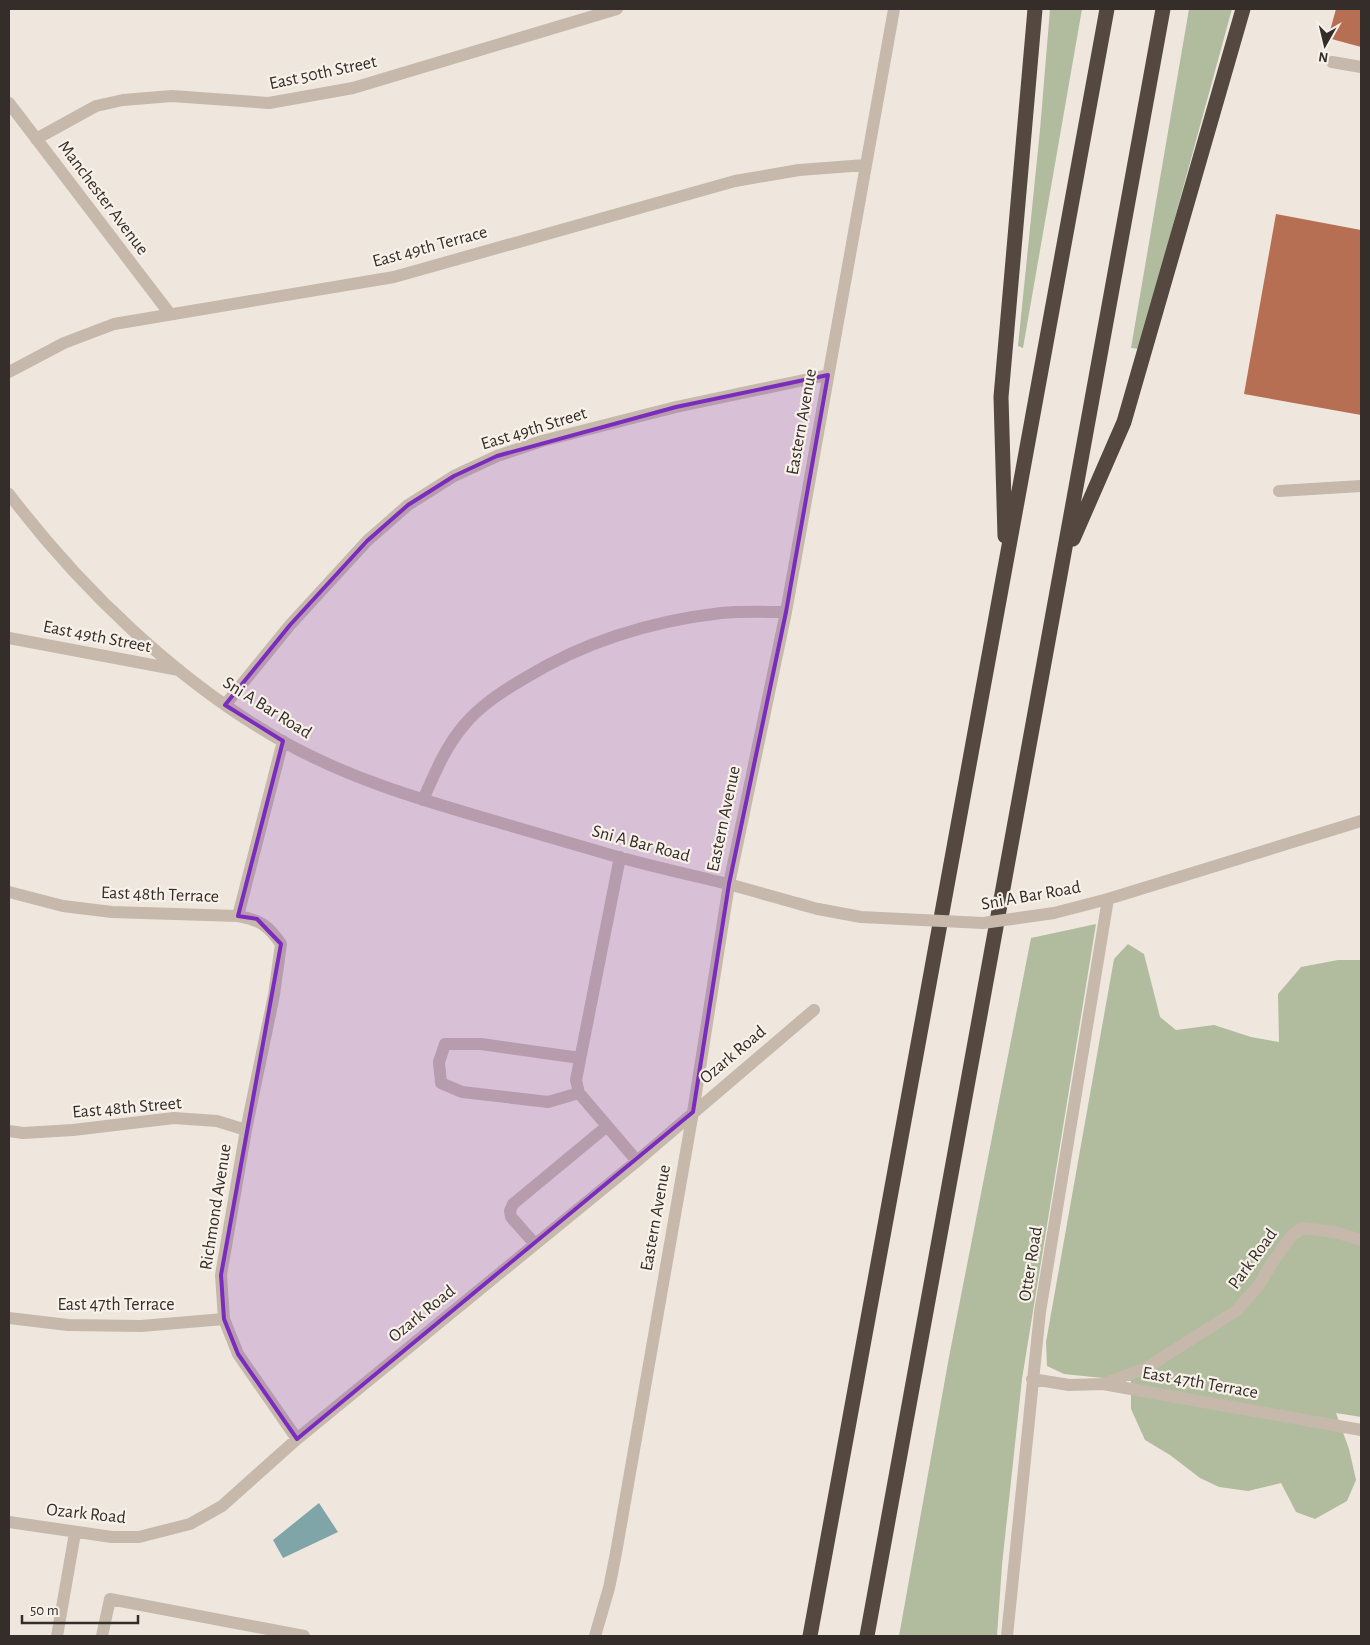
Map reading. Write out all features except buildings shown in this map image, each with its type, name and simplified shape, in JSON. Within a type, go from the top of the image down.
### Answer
[{"type":"highway","points":[[1005,568],[1001,397],[1035,9]]},
{"type":"highway","points":[[810,1636],[1107,9]]},
{"type":"highway","points":[[867,1636],[1163,9]]},
{"type":"highway","points":[[1062,564],[1124,422],[1243,9]]},
{"type":"street","name":"East 50th Street","points":[[36,139],[96,106],[123,100],[172,96],[269,103],[353,88],[617,9]]},
{"type":"street","name":"Eastern Avenue","points":[[595,1636],[615,1560],[693,1112],[728,884],[786,612],[894,9]]},
{"type":"street","points":[[1332,62],[1361,67]]},
{"type":"street","name":"Manchester Avenue","points":[[9,104],[170,314]]},
{"type":"street","name":"East 49th Terrace","points":[[9,372],[64,343],[114,324],[394,277],[735,181],[799,170],[865,165]]},
{"type":"street","name":"East 49th Street","points":[[225,705],[290,624],[367,541],[408,505],[454,476],[497,456],[542,441],[676,408],[828,375]]},
{"type":"street","points":[[1278,491],[1361,486]]},
{"type":"street","name":"Sni A Bar Road","points":[[9,494],[60,557],[124,622],[179,670],[225,705],[282,741],[348,774],[423,800],[620,858],[728,884],[818,909],[861,917],[983,923],[1054,913],[1108,899],[1361,821]]},
{"type":"street","points":[[423,800],[441,758],[465,724],[496,695],[546,665],[607,638],[664,622],[723,613],[786,612]]},
{"type":"street","name":"East 49th Street","points":[[9,638],[179,670]]},
{"type":"street","points":[[238,916],[282,741]]},
{"type":"street","points":[[620,858],[576,1080],[579,1093],[636,1161]]},
{"type":"street","name":"East 48th Terrace","points":[[9,892],[63,906],[112,912],[238,916],[257,919],[275,934],[281,944],[279,963]]},
{"type":"street","name":"Otter Road","points":[[1007,1636],[1040,1312],[1108,899]]},
{"type":"street","name":"Richmond Avenue","points":[[279,963],[246,1130],[221,1275],[224,1319],[238,1354],[297,1439]]},
{"type":"street","name":"Ozark Road","points":[[9,1522],[112,1538],[139,1537],[190,1524],[222,1506],[297,1439],[636,1161],[814,1010]]},
{"type":"street","points":[[579,1093],[548,1102],[462,1092],[441,1083],[439,1062],[445,1044],[481,1044],[580,1058]]},
{"type":"street","name":"East 48th Street","points":[[9,1131],[23,1133],[73,1130],[174,1118],[217,1121],[246,1130]]},
{"type":"street","points":[[535,1244],[511,1217],[510,1211],[513,1204],[606,1127]]},
{"type":"street","name":"Park Road","points":[[1103,1384],[1146,1368],[1236,1311],[1259,1285],[1291,1236],[1302,1228],[1335,1232],[1361,1240]]},
{"type":"street","name":"East 47th Terrace","points":[[9,1318],[68,1325],[141,1326],[224,1319]]},
{"type":"street","name":"East 47th Terrace","points":[[1032,1379],[1069,1385],[1103,1384],[1361,1430]]},
{"type":"street","points":[[57,1636],[75,1533]]},
{"type":"street","points":[[102,1636],[110,1599],[304,1636]]},
{"type":"highlighted area","points":[[828,375],[786,612],[729,884],[693,1112],[297,1439],[238,1354],[224,1319],[221,1275],[281,944],[257,919],[238,916],[283,741],[225,705],[290,625],[367,541],[408,505],[454,476],[497,456],[676,407]]},
{"type":"green space","points":[[1050,9],[1082,9],[1023,348],[1018,346]]},
{"type":"green space","points":[[1189,9],[1232,9],[1139,349],[1131,348]]},
{"type":"green space","points":[[1096,924],[1022,1379],[1002,1565],[997,1636],[899,1636],[949,1357],[1031,938]]},
{"type":"green space","points":[[1128,944],[1144,954],[1160,1017],[1176,1030],[1214,1025],[1251,1037],[1279,1042],[1278,994],[1301,967],[1338,960],[1361,960],[1361,1417],[1336,1413],[1349,1449],[1356,1480],[1347,1501],[1315,1519],[1296,1512],[1281,1483],[1248,1491],[1219,1487],[1200,1478],[1170,1455],[1145,1440],[1131,1409],[1131,1381],[1064,1374],[1047,1366],[1046,1342],[1114,959]]},
{"type":"water","points":[[319,1503],[338,1532],[283,1558],[273,1540]]}]
